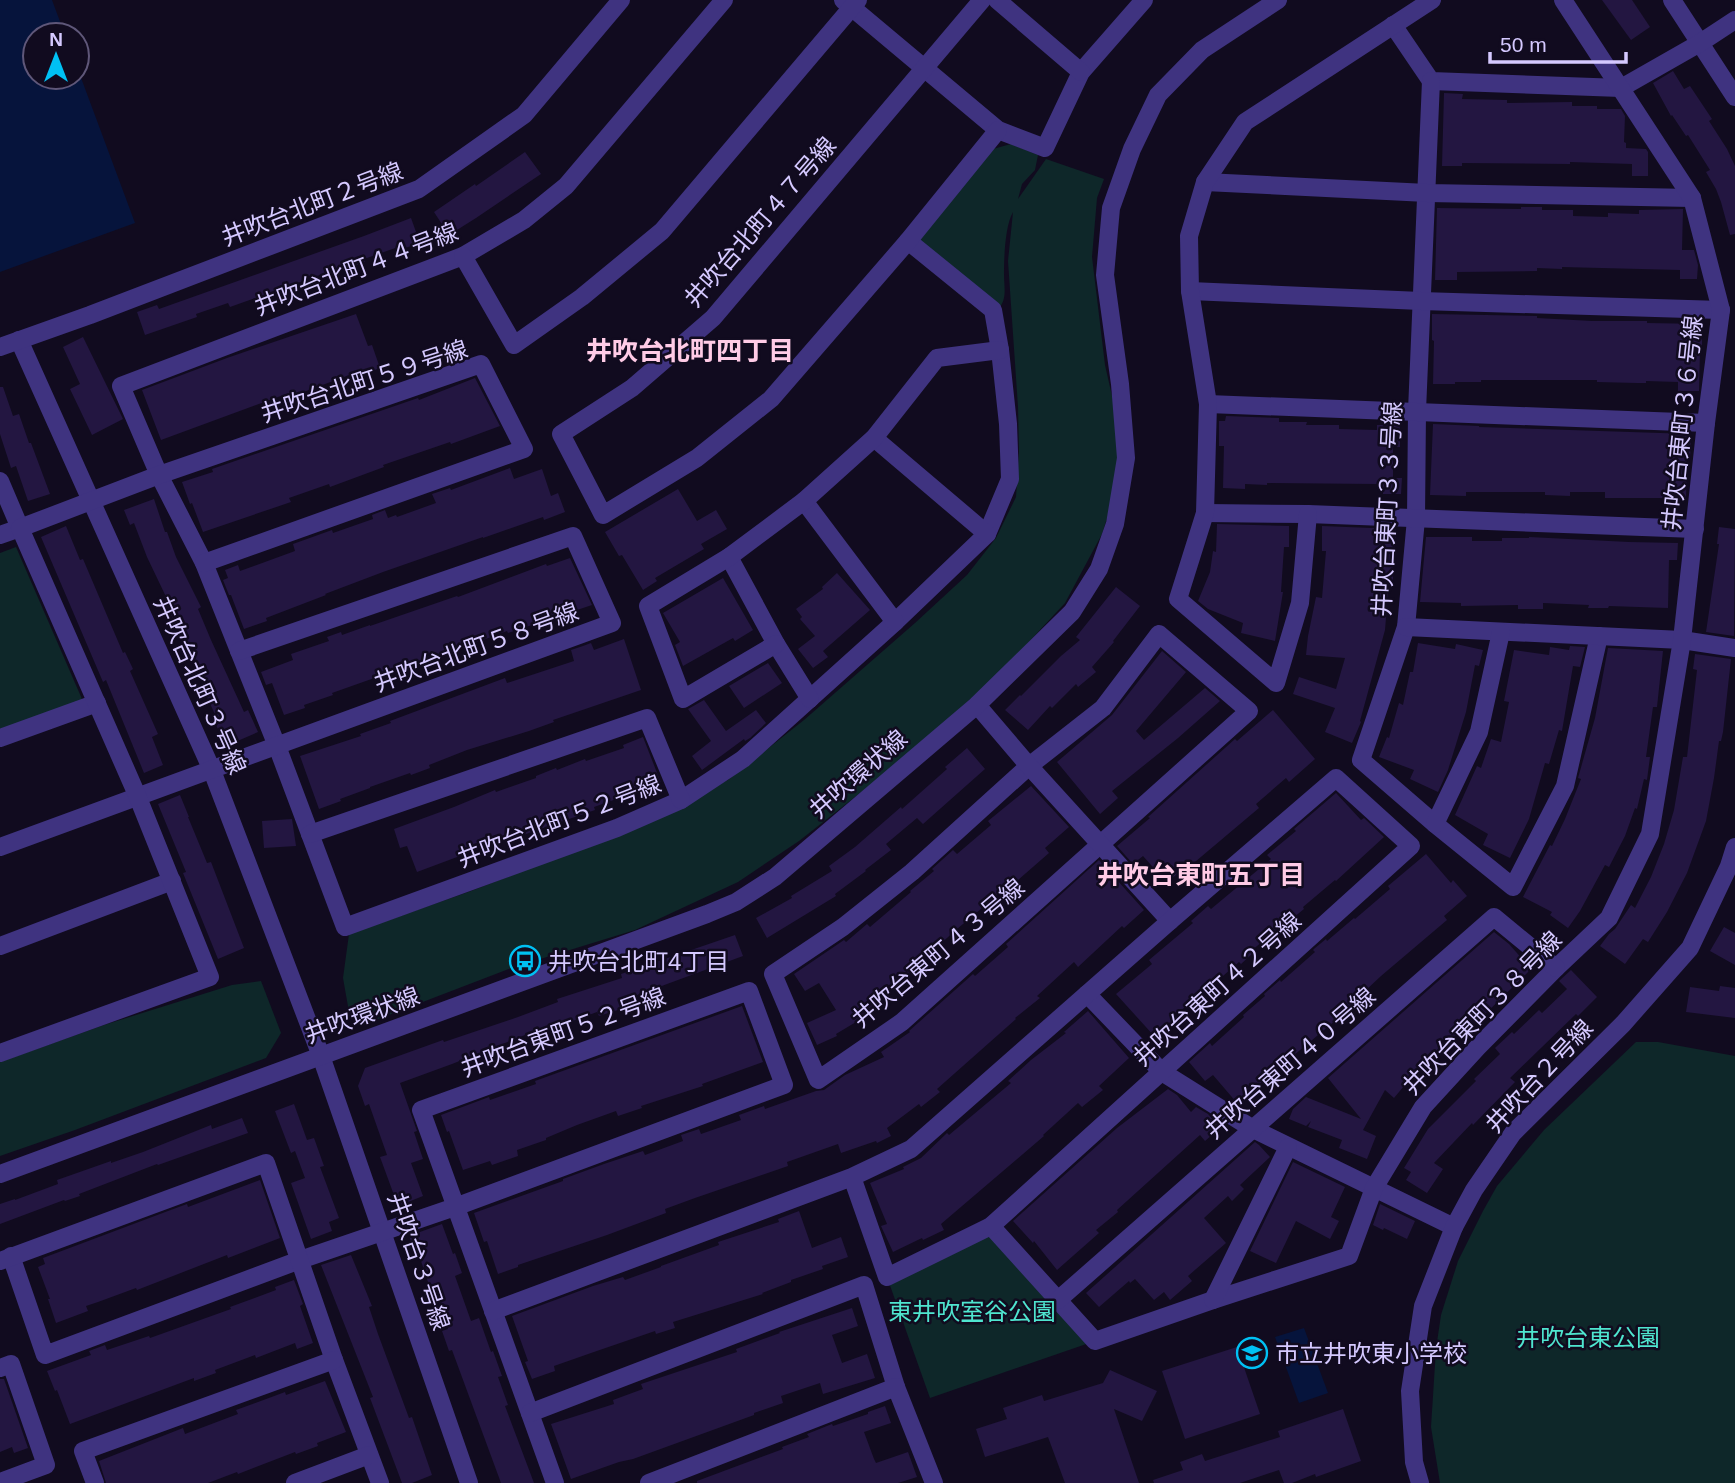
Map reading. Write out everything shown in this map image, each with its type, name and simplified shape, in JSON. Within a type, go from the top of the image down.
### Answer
[{"type":"street","name":"井吹台北町２号線","points":[[0,346],[90,315],[419,190],[524,115],[621,0]]},
{"type":"street","name":"井吹台北町４４号線","points":[[121,386],[463,256],[524,219],[566,186],[724,0]]},
{"type":"street","name":"井吹台北町４７号線","points":[[982,0],[713,318],[632,388],[561,434],[603,515],[697,458],[771,399],[908,241],[998,130]]},
{"type":"street","points":[[997,0],[1081,72]]},
{"type":"street","points":[[463,256],[514,345],[582,298],[662,231],[851,3],[923,68],[998,130],[1045,148],[1081,72],[1144,0]]},
{"type":"street","name":"井吹環状線","points":[[0,1174],[707,915],[736,902],[775,877],[977,705],[1072,612],[1099,569],[1115,524],[1126,458],[1121,384],[1105,275],[1111,208],[1132,149],[1158,96],[1202,50],[1278,0]]},
{"type":"street","points":[[1308,514],[1300,603],[1276,682],[1178,599],[1205,513],[1208,404],[1190,291],[1189,236],[1205,182],[1245,122],[1432,0]]},
{"type":"street","name":"井吹台東町３６号線","points":[[1563,0],[1692,198],[1721,310],[1682,640]]},
{"type":"street","points":[[1672,0],[1735,97]]},
{"type":"street","points":[[1393,25],[1431,81],[1621,88],[1735,20]]},
{"type":"street","name":"井吹台東町３３号線","points":[[1431,81],[1417,411],[1416,519],[1406,627],[1361,760],[1513,887],[1565,786],[1599,636]]},
{"type":"street","points":[[1205,182],[1427,193],[1692,198]]},
{"type":"street","name":"井吹台北町５２号線","points":[[121,386],[159,475],[204,563],[345,927],[617,828],[681,800],[743,759],[895,622],[987,534],[1010,479],[1008,424],[993,310],[908,241]]},
{"type":"street","points":[[1190,291],[1721,310]]},
{"type":"street","name":"井吹台北町３号線","points":[[19,340],[211,768],[321,1056]]},
{"type":"street","points":[[776,644],[683,699],[648,606],[729,557],[804,501],[874,438],[937,358],[1000,350]]},
{"type":"street","name":"井吹台北町５９号線","points":[[0,535],[159,475],[481,364],[524,449],[204,563]]},
{"type":"street","points":[[1208,404],[1706,423]]},
{"type":"street","points":[[874,438],[987,534]]},
{"type":"street","points":[[0,481],[137,795],[210,977],[0,1053]]},
{"type":"street","points":[[804,501],[895,622]]},
{"type":"street","points":[[1205,513],[1308,514],[1695,529]]},
{"type":"street","name":"井吹台北町５８号線","points":[[0,847],[612,623],[573,536],[239,651]]},
{"type":"street","points":[[729,557],[776,644],[810,699]]},
{"type":"street","points":[[1406,627],[1682,640],[1735,648]]},
{"type":"street","points":[[1435,824],[1479,732],[1501,632]]},
{"type":"street","name":"井吹台東町４３号線","points":[[1159,634],[1249,711],[1101,844],[902,1022],[818,1080],[773,974],[842,927],[912,872],[1029,766],[1103,708],[1159,634]]},
{"type":"street","name":"井吹台東町３８号線","points":[[991,1226],[1095,1341],[1349,1256],[1374,1188],[1423,1107],[1478,1047],[1609,918],[1650,834],[1682,640]]},
{"type":"street","points":[[0,738],[97,704]]},
{"type":"street","points":[[977,705],[1170,921]]},
{"type":"street","points":[[310,834],[647,718],[681,800]]},
{"type":"street","name":"井吹台東町４２号線","points":[[493,1311],[852,1177],[911,1149],[1336,778],[1411,846],[991,1226],[887,1278],[852,1177]]},
{"type":"street","name":"井吹台２号線","points":[[1420,1483],[1414,1462],[1410,1391],[1423,1306],[1454,1227],[1474,1190],[1513,1133],[1623,1024],[1690,948],[1730,874],[1735,847]]},
{"type":"street","points":[[0,946],[172,881]]},
{"type":"street","name":"井吹台東町４０号線","points":[[1058,1300],[1494,917],[1556,968]]},
{"type":"street","name":"井吹台東町５２号線","points":[[6,1258],[45,1355],[455,1207],[784,1085],[749,991],[421,1110],[455,1207]]},
{"type":"street","points":[[1087,994],[1162,1072],[1253,1129],[1454,1227]]},
{"type":"street","name":"井吹台３号線","points":[[321,1056],[469,1483]]},
{"type":"street","points":[[1213,1300],[1288,1147]]},
{"type":"street","points":[[6,1258],[266,1163],[380,1483]]},
{"type":"street","points":[[455,1207],[555,1483]]},
{"type":"street","points":[[530,1413],[864,1285],[896,1387],[934,1483]]},
{"type":"street","points":[[95,1483],[83,1451],[334,1360]]},
{"type":"street","points":[[0,1368],[11,1364],[46,1465],[0,1482]]},
{"type":"street","points":[[649,1483],[673,1479],[896,1387]]},
{"type":"street","points":[[295,1483],[369,1455]]},
{"type":"green space","points":[[1011,144],[1038,155],[1035,170],[1022,184],[1018,199],[1046,159],[1104,179],[1097,198],[1092,257],[1105,365],[1126,458],[1102,534],[1065,603],[1000,673],[897,764],[799,841],[738,882],[635,930],[511,968],[368,1023],[349,1012],[343,978],[349,934],[611,837],[728,780],[804,720],[915,623],[967,575],[996,538],[1016,497],[1019,452],[1008,261],[1013,212],[1007,233],[1004,296],[1000,307],[916,239],[993,149]]},
{"type":"green space","points":[[16,547],[85,706],[0,729],[0,553]]},
{"type":"green space","points":[[261,981],[281,1033],[266,1058],[0,1156],[0,1062],[104,1025],[232,985]]},
{"type":"green space","name":"井吹台東公園","points":[[1636,1042],[1658,1042],[1735,1056],[1735,1483],[1440,1483],[1431,1427],[1436,1349],[1441,1315],[1458,1261],[1497,1186],[1544,1130]]},
{"type":"green space","name":"東井吹室谷公園","points":[[991,1226],[1095,1341],[930,1398],[887,1277]]},
{"type":"water","points":[[0,0],[52,0],[60,21],[21,21],[21,91],[86,91],[135,223],[0,272]]},
{"type":"water","points":[[1304,1328],[1328,1393],[1299,1403],[1275,1337]]},
{"type":"building","points":[[1602,0],[1632,0],[1650,27],[1631,40]]},
{"type":"building","points":[[1673,71],[1684,89],[1690,86],[1712,119],[1709,121],[1735,166],[1735,234],[1730,235],[1721,202],[1706,172],[1710,170],[1688,135],[1686,136],[1671,116],[1653,83]]},
{"type":"building","points":[[1444,93],[1463,94],[1462,99],[1507,100],[1507,103],[1572,102],[1572,106],[1621,109],[1625,116],[1626,148],[1646,149],[1648,176],[1632,176],[1632,164],[1462,163],[1462,166],[1442,166]]},
{"type":"building","points":[[525,152],[541,174],[449,235],[434,212]]},
{"type":"building","points":[[1521,207],[1573,210],[1573,216],[1608,217],[1608,213],[1639,214],[1639,210],[1683,209],[1682,250],[1694,250],[1698,265],[1697,279],[1680,279],[1680,270],[1562,267],[1537,268],[1537,271],[1457,272],[1457,280],[1435,280],[1437,208]]},
{"type":"building","points":[[411,218],[420,243],[402,249],[401,246],[364,259],[365,262],[346,269],[345,266],[230,307],[228,303],[145,335],[137,312],[157,305],[159,309]]},
{"type":"building","points":[[356,314],[380,368],[353,378],[352,374],[290,397],[289,393],[161,440],[142,390]]},
{"type":"building","points":[[1432,314],[1702,324],[1699,391],[1678,391],[1678,382],[1646,381],[1481,380],[1433,384]]},
{"type":"building","points":[[83,337],[123,419],[92,435],[70,389],[80,384],[63,347]]},
{"type":"building","points":[[475,378],[500,426],[383,465],[384,467],[330,487],[329,484],[289,498],[291,502],[203,532],[182,482],[213,472],[212,469],[418,398],[419,400]]},
{"type":"building","points":[[0,387],[3,387],[13,416],[19,414],[50,494],[28,501],[16,466],[11,468],[0,434]]},
{"type":"building","points":[[1226,416],[1279,418],[1279,422],[1339,425],[1339,429],[1377,430],[1377,425],[1400,425],[1400,447],[1393,447],[1393,478],[1402,478],[1401,494],[1383,494],[1383,486],[1377,484],[1267,483],[1245,484],[1245,489],[1223,488],[1224,446],[1219,446],[1219,421],[1225,421]]},
{"type":"building","points":[[1433,424],[1691,434],[1686,498],[1605,498],[1605,492],[1570,492],[1570,496],[1545,495],[1545,492],[1430,495]]},
{"type":"building","points":[[510,468],[514,479],[542,469],[551,496],[558,493],[565,512],[544,520],[543,517],[383,572],[244,629],[223,580],[228,578],[225,570],[238,565],[240,571],[295,551],[293,544],[373,519],[372,515],[385,510],[388,518],[397,517],[436,503],[432,494],[450,488],[451,490]]},
{"type":"building","points":[[678,489],[697,521],[716,510],[727,529],[701,544],[704,549],[655,578],[657,581],[643,590],[605,532]]},
{"type":"building","points":[[154,499],[165,532],[201,607],[198,609],[211,640],[244,712],[248,710],[258,732],[226,746],[216,725],[219,723],[206,695],[208,694],[166,604],[169,603],[134,523],[130,525],[124,510]]},
{"type":"building","points":[[1217,524],[1289,526],[1289,547],[1284,547],[1283,592],[1275,641],[1241,633],[1243,623],[1208,609],[1198,601],[1210,572],[1213,551],[1216,552]]},
{"type":"building","points":[[66,526],[123,653],[125,652],[133,669],[130,671],[158,734],[152,737],[163,765],[144,773],[106,680],[103,682],[41,537]]},
{"type":"building","points":[[1322,526],[1396,529],[1393,581],[1389,581],[1385,630],[1361,722],[1352,743],[1325,732],[1335,708],[1293,694],[1299,677],[1336,689],[1345,658],[1306,655],[1316,597],[1322,598],[1326,551],[1322,551]]},
{"type":"building","points":[[1719,527],[1735,529],[1734,636],[1706,632]]},
{"type":"building","points":[[1426,537],[1472,537],[1472,541],[1502,541],[1502,538],[1529,537],[1678,543],[1677,560],[1669,560],[1668,608],[1588,608],[1589,605],[1543,603],[1543,609],[1518,609],[1518,605],[1461,606],[1461,603],[1420,602]]},
{"type":"building","points":[[570,558],[592,605],[508,633],[507,631],[332,693],[333,695],[304,705],[305,708],[284,715],[272,683],[266,685],[261,672],[293,660],[291,654],[329,641],[327,637],[370,626]]},
{"type":"building","points":[[837,573],[870,610],[823,651],[828,657],[813,668],[798,649],[815,636],[800,619],[802,617],[796,609],[823,589]]},
{"type":"building","points":[[723,578],[753,630],[683,666],[675,645],[680,642],[663,613]]},
{"type":"building","points":[[1116,587],[1140,606],[1092,667],[1096,672],[1078,687],[1076,684],[1052,708],[1050,706],[1028,730],[1005,710],[1080,640],[1076,637]]},
{"type":"building","points":[[624,639],[641,690],[529,731],[467,750],[429,765],[430,768],[370,787],[319,809],[300,756],[361,736],[360,734],[391,723],[390,721],[505,678],[507,683],[574,661],[571,650],[591,643],[594,650]]},
{"type":"building","points":[[1418,643],[1455,649],[1456,644],[1483,650],[1479,666],[1475,665],[1466,712],[1448,770],[1438,792],[1410,779],[1414,770],[1379,757],[1387,737],[1389,738],[1399,703],[1403,705]]},
{"type":"building","points":[[1570,646],[1585,647],[1580,667],[1573,666],[1562,731],[1559,730],[1549,764],[1545,763],[1529,819],[1510,858],[1483,845],[1488,834],[1455,815],[1477,766],[1481,768],[1491,739],[1501,742],[1509,702],[1504,701],[1514,650],[1549,655],[1550,647],[1569,650]]},
{"type":"building","points":[[1608,648],[1663,651],[1657,707],[1653,707],[1646,757],[1650,757],[1647,780],[1644,779],[1637,809],[1635,808],[1625,836],[1609,867],[1605,865],[1568,928],[1550,915],[1552,912],[1523,897],[1550,845],[1552,846],[1581,779],[1578,778],[1595,718]]},
{"type":"building","points":[[1162,651],[1186,672],[1136,731],[1144,740],[1205,688],[1220,701],[1112,791],[1118,798],[1100,814],[1057,762],[1112,715]]},
{"type":"building","points":[[1695,654],[1731,659],[1723,732],[1719,741],[1706,821],[1687,873],[1667,912],[1648,942],[1643,939],[1625,964],[1600,946],[1631,905],[1635,908],[1664,844],[1674,810],[1683,757],[1687,757],[1697,670],[1693,669]]},
{"type":"building","points":[[768,663],[782,683],[744,708],[729,686]]},
{"type":"building","points":[[704,700],[726,731],[756,710],[766,723],[750,738],[745,741],[744,739],[702,770],[692,756],[711,741],[688,709]]},
{"type":"building","points":[[1273,710],[1315,759],[1289,782],[1286,778],[1256,804],[1259,808],[1167,883],[1143,856],[1133,864],[1117,846],[1235,739],[1237,741]]},
{"type":"building","points":[[643,737],[661,783],[594,807],[595,810],[509,840],[508,838],[417,872],[407,846],[400,848],[394,829],[495,790],[496,792],[536,778],[556,768],[557,770],[624,748],[623,745]]},
{"type":"building","points":[[967,748],[985,769],[923,824],[917,818],[886,844],[891,850],[835,894],[836,896],[767,938],[756,918],[832,871],[829,866],[901,807],[902,809]]},
{"type":"building","points":[[1031,786],[1069,827],[1045,848],[1049,853],[957,929],[864,1013],[866,1016],[836,1034],[837,1036],[817,1045],[807,1023],[836,1010],[819,983],[805,991],[794,974],[844,940],[846,942],[867,924],[870,927],[934,871],[932,869],[953,850],[957,854],[991,825],[988,821]]},
{"type":"building","points":[[1336,793],[1361,820],[1364,818],[1384,837],[1303,907],[1304,909],[1251,951],[1253,953],[1241,964],[1239,962],[1171,1019],[1173,1022],[1155,1037],[1116,994],[1152,964],[1149,960],[1193,923],[1191,921],[1208,906],[1211,909],[1271,859],[1267,855]]},
{"type":"building","points":[[180,795],[207,863],[211,862],[244,948],[218,959],[158,804]]},
{"type":"building","points":[[292,819],[296,846],[264,848],[262,821]]},
{"type":"building","points":[[1426,854],[1451,883],[1453,880],[1467,896],[1444,916],[1447,920],[1381,976],[1342,1015],[1237,1103],[1213,1075],[1205,1081],[1189,1062],[1210,1043],[1212,1046],[1265,996],[1264,994],[1315,952],[1315,948],[1355,919]]},
{"type":"building","points":[[1099,860],[1144,910],[1124,928],[1122,926],[1078,967],[1074,962],[1037,996],[1040,998],[937,1089],[940,1092],[887,1128],[891,1136],[877,1143],[876,1141],[841,1153],[838,1144],[787,1162],[788,1166],[665,1209],[666,1213],[498,1274],[474,1213],[604,1164],[643,1151],[645,1155],[683,1141],[681,1135],[699,1129],[701,1134],[741,1120],[739,1115],[764,1106],[765,1109],[824,1090],[845,1075],[884,1057],[881,1052],[910,1032],[973,974],[975,976],[1008,947],[1006,944]]},
{"type":"building","points":[[1724,927],[1735,933],[1735,965],[1710,951]]},
{"type":"building","points":[[1494,932],[1509,944],[1531,969],[1475,1024],[1472,1021],[1441,1048],[1394,1098],[1385,1090],[1363,1130],[1376,1136],[1367,1159],[1339,1148],[1342,1140],[1308,1127],[1311,1121],[1306,1126],[1289,1119],[1293,1109],[1306,1097],[1361,1119],[1328,1078]]},
{"type":"building","points":[[735,935],[743,956],[621,1001],[624,1008],[599,1016],[597,1012],[526,1038],[525,1035],[400,1083],[417,1131],[414,1132],[423,1159],[411,1163],[423,1196],[398,1206],[380,1157],[387,1155],[369,1104],[365,1106],[358,1086],[365,1068],[518,1017],[558,1002],[557,999],[622,978],[621,974]]},
{"type":"building","points":[[1571,970],[1597,997],[1510,1078],[1515,1082],[1434,1163],[1443,1169],[1427,1193],[1406,1180],[1411,1172],[1404,1168],[1428,1129],[1500,1054],[1495,1048],[1539,1010],[1542,1013],[1567,989],[1559,981]]},
{"type":"building","points":[[1720,986],[1735,988],[1735,1018],[1686,1012],[1690,987],[1719,991]]},
{"type":"building","points":[[742,1006],[763,1062],[702,1084],[703,1086],[641,1106],[642,1108],[618,1116],[616,1111],[577,1125],[517,1150],[518,1156],[492,1165],[490,1161],[463,1170],[441,1115],[489,1097],[490,1100],[536,1084],[535,1081]]},
{"type":"building","points":[[1088,1011],[1129,1058],[1099,1086],[1103,1090],[1082,1107],[1078,1103],[1044,1136],[941,1224],[944,1230],[893,1252],[881,1226],[887,1224],[870,1183],[904,1169],[903,1167],[921,1158],[947,1133],[949,1135],[1011,1083],[1008,1081]]},
{"type":"building","points":[[1168,1089],[1177,1095],[1191,1112],[1196,1107],[1208,1114],[1220,1128],[1205,1141],[1200,1135],[1117,1210],[1118,1212],[1096,1230],[1099,1233],[1057,1270],[1034,1241],[1033,1243],[1013,1221],[1117,1128]]},
{"type":"building","points":[[294,1104],[307,1140],[314,1138],[324,1166],[320,1167],[339,1218],[329,1222],[332,1231],[311,1239],[291,1183],[305,1178],[295,1151],[291,1153],[275,1111]]},
{"type":"building","points":[[242,1118],[248,1133],[157,1164],[79,1194],[80,1196],[0,1224],[0,1204],[58,1184],[57,1180],[143,1152],[211,1125],[212,1129]]},
{"type":"building","points":[[1255,1142],[1270,1157],[1240,1185],[1244,1189],[1232,1201],[1228,1196],[1204,1218],[1226,1243],[1188,1276],[1192,1281],[1170,1300],[1164,1292],[1154,1300],[1135,1279],[1130,1283],[1129,1281],[1099,1307],[1086,1293]]},
{"type":"building","points":[[1293,1162],[1345,1187],[1331,1217],[1339,1221],[1330,1239],[1296,1221],[1276,1263],[1250,1251]]},
{"type":"building","points":[[260,1180],[280,1238],[86,1306],[88,1311],[56,1323],[38,1267],[45,1264],[43,1258],[187,1204],[188,1207]]},
{"type":"building","points":[[1380,1204],[1415,1221],[1407,1239],[1373,1225]]},
{"type":"building","points":[[799,1211],[812,1248],[841,1237],[848,1257],[822,1266],[823,1269],[791,1280],[763,1294],[673,1322],[675,1328],[656,1334],[655,1331],[554,1366],[555,1371],[532,1379],[512,1316],[593,1286],[623,1277],[625,1280],[661,1267],[719,1245],[718,1242],[779,1222],[778,1219]]},
{"type":"building","points":[[442,1224],[462,1273],[455,1276],[471,1321],[479,1318],[502,1376],[498,1377],[508,1405],[505,1406],[534,1483],[501,1483],[452,1350],[449,1351],[442,1331],[448,1329],[432,1284],[429,1285],[409,1236]]},
{"type":"building","points":[[351,1255],[432,1475],[412,1483],[402,1483],[370,1398],[373,1397],[321,1265]]},
{"type":"building","points":[[294,1280],[313,1343],[297,1349],[295,1343],[256,1358],[255,1355],[215,1370],[216,1373],[194,1381],[194,1378],[70,1424],[47,1371],[91,1355],[89,1351],[105,1345],[107,1350],[149,1336],[150,1338],[231,1309],[230,1307],[276,1290],[275,1287]]},
{"type":"building","points":[[852,1308],[858,1326],[832,1335],[842,1363],[867,1354],[875,1378],[823,1394],[820,1383],[781,1396],[783,1403],[754,1415],[571,1479],[551,1424],[614,1404],[613,1400],[643,1389],[641,1384],[737,1352],[736,1349],[779,1332]]},
{"type":"building","points":[[1237,1347],[1260,1414],[1185,1439],[1162,1371]]},
{"type":"building","points":[[1110,1370],[1157,1391],[1142,1421],[1114,1409],[1139,1483],[1065,1483],[1048,1437],[985,1457],[976,1429],[1007,1419],[1003,1408],[1042,1395],[1044,1401],[1103,1383]]},
{"type":"building","points":[[0,1379],[4,1379],[28,1448],[14,1453],[12,1447],[0,1452]]},
{"type":"building","points":[[325,1381],[346,1432],[317,1443],[318,1446],[208,1483],[106,1483],[99,1461],[183,1428],[185,1434],[238,1414],[236,1410]]},
{"type":"building","points":[[885,1406],[891,1423],[864,1432],[874,1459],[876,1463],[908,1452],[917,1477],[898,1483],[697,1483],[783,1449],[782,1447],[809,1437],[807,1434]]},
{"type":"building","points":[[1343,1409],[1361,1461],[1292,1483],[1284,1483],[1279,1470],[1240,1483],[1154,1483],[1153,1480],[1183,1470],[1180,1462],[1202,1454],[1205,1461],[1280,1437],[1278,1431]]},
{"type":"place","name":"井吹台北町4丁目","points":[[525,961]]},
{"type":"place","name":"市立井吹東小学校","points":[[1252,1353]]},
{"type":"district","name":"井吹台北町四丁目","points":[[690,351]]},
{"type":"district","name":"井吹台東町五丁目","points":[[1201,875]]}]
